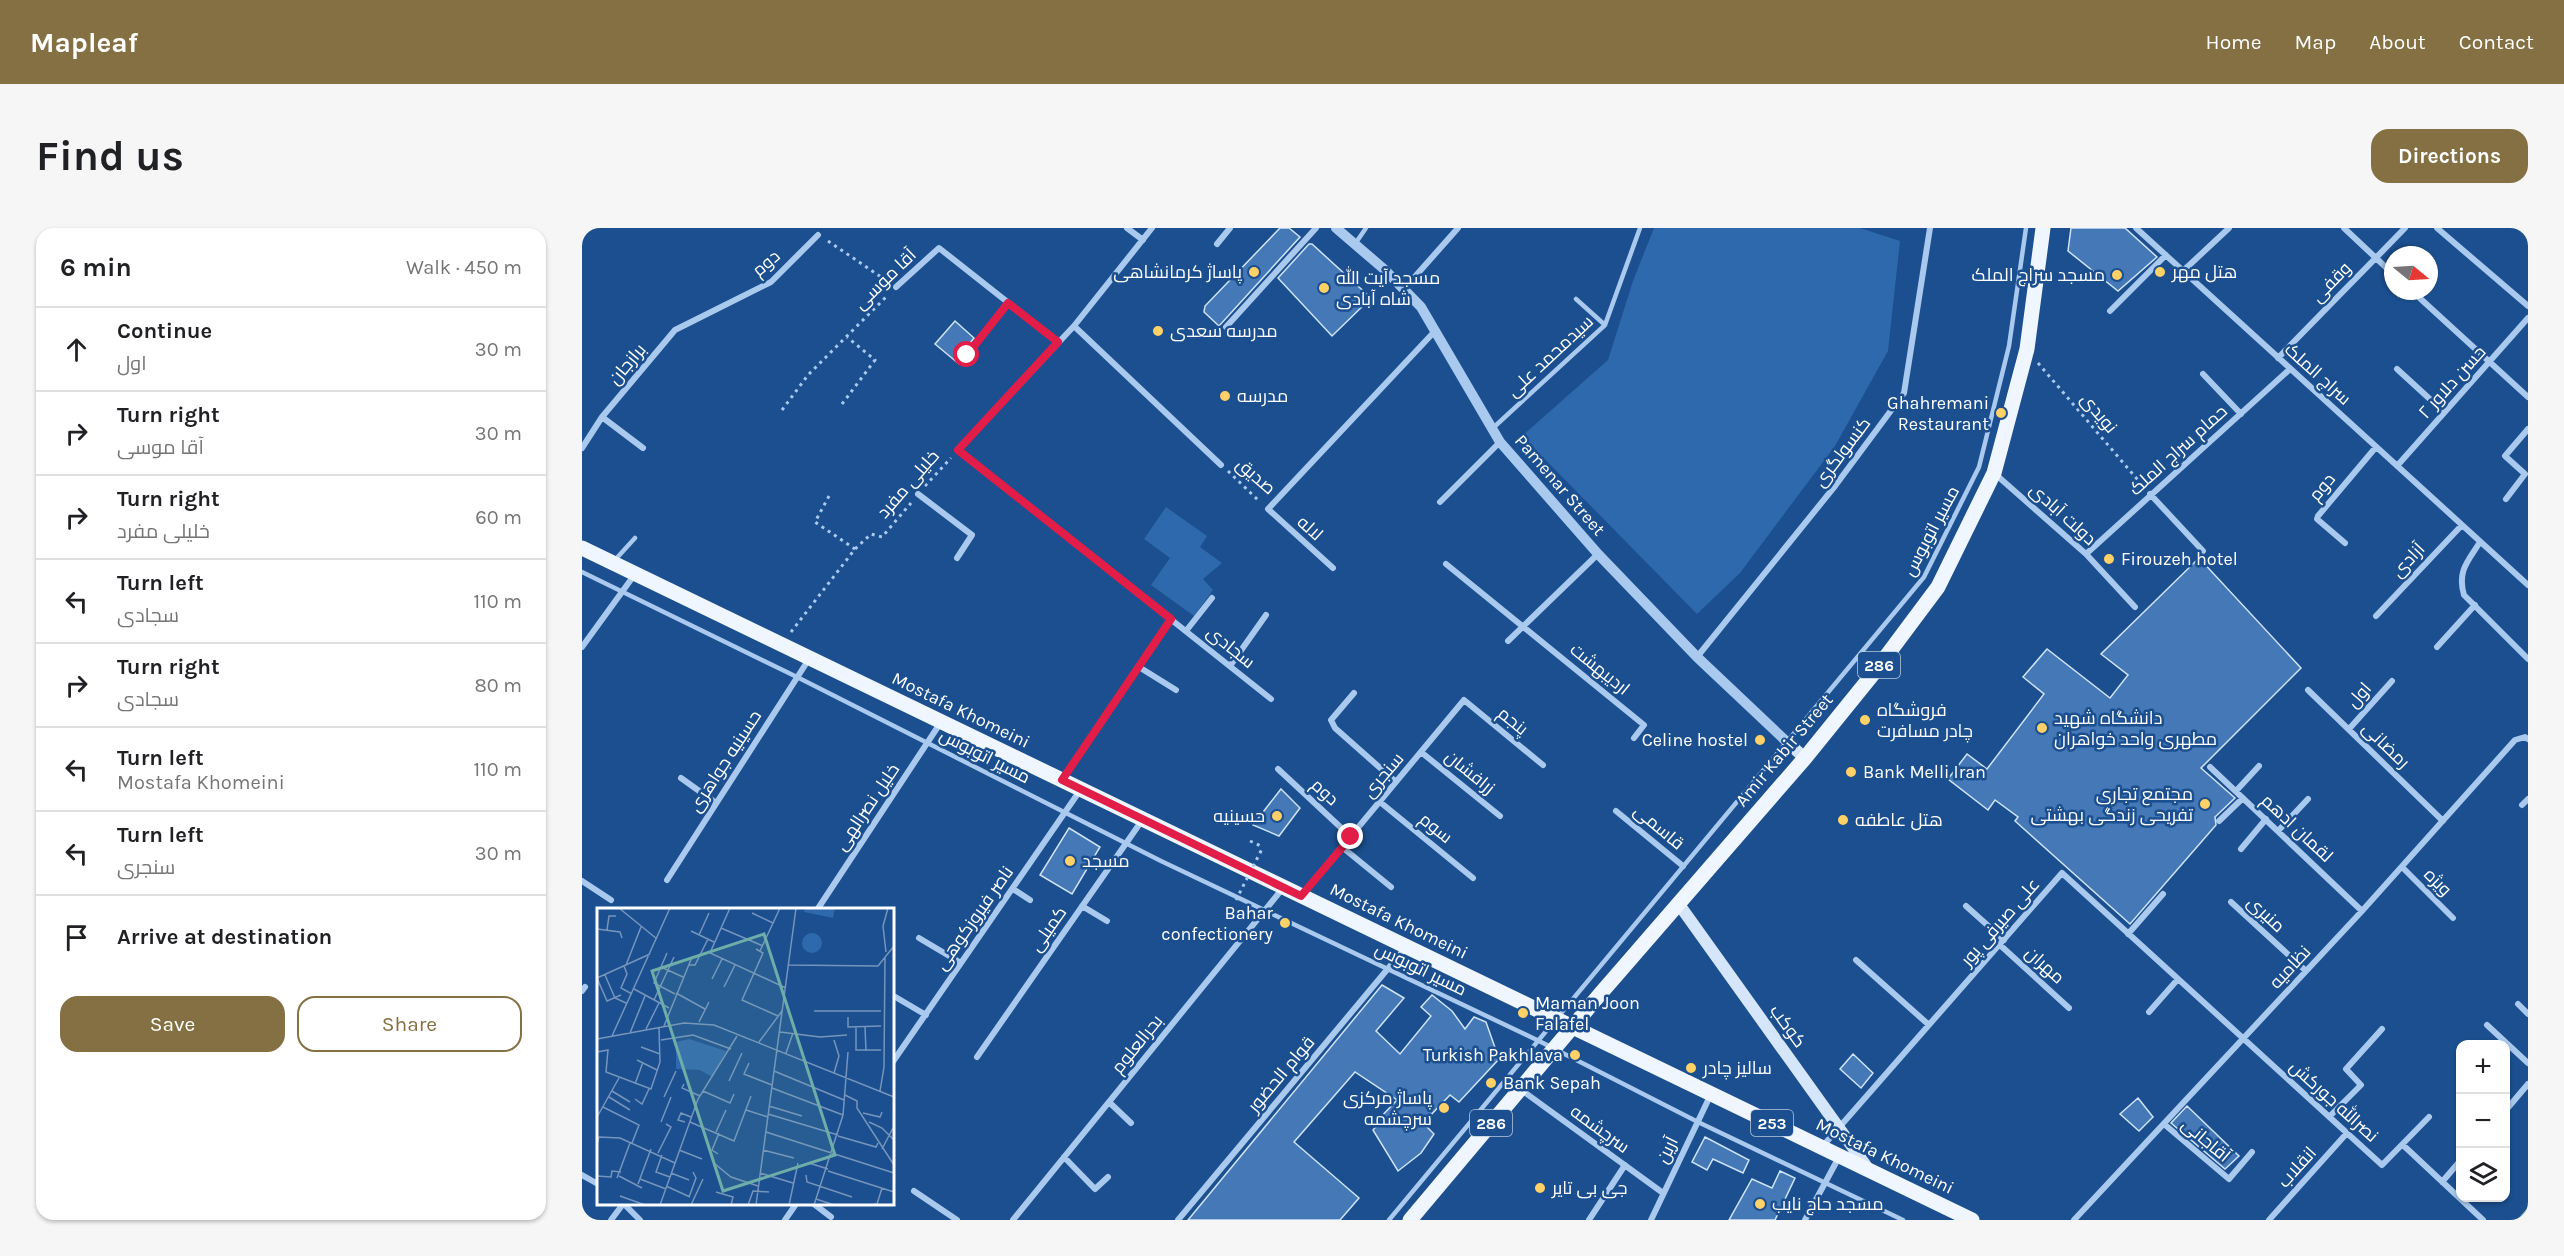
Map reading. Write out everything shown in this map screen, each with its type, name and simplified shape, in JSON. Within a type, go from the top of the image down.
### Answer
[{"type":"main road","name":"Amir Kabir Street","points":[[1410,1220],[1554,1048],[1805,758],[1873,674],[1938,587],[1994,473],[2027,349],[2043,228]]},
{"type":"main road","name":"Mostafa Khomeini","points":[[582,548],[1972,1220]]},
{"type":"main road","points":[[1788,743],[1805,758]]},
{"type":"main road","name":"کوکب","points":[[1678,903],[1869,1171]]},
{"type":"street","points":[[1127,228],[1143,240]]},
{"type":"street","name":"خلیلی مفرد","points":[[958,450],[1074,326],[1152,228]]},
{"type":"street","points":[[1216,244],[1230,228]]},
{"type":"street","points":[[1226,327],[1316,228]]},
{"type":"street","name":"Pamenar Street","points":[[1336,228],[1421,307],[1500,442],[1598,555],[1697,657],[1788,743]]},
{"type":"street","points":[[1404,289],[1458,228]]},
{"type":"street","name":"کنسولگری","points":[[1697,657],[1835,486],[1904,393],[1930,228]]},
{"type":"street","name":"سراج الملک","points":[[2136,228],[2528,585]]},
{"type":"street","points":[[2183,271],[2229,228]]},
{"type":"street","points":[[2343,228],[2384,266]]},
{"type":"street","name":"وقفی","points":[[2278,358],[2405,228]]},
{"type":"street","points":[[2437,228],[2528,306]]},
{"type":"street","name":"دوم","points":[[675,330],[771,282],[818,235]]},
{"type":"street","name":"آقا موسی","points":[[896,287],[939,248],[1058,342]]},
{"type":"street","points":[[2110,311],[2166,255]]},
{"type":"street","points":[[2422,300],[2528,397]]},
{"type":"street","points":[[967,355],[1008,303]]},
{"type":"street","name":"حسن دلاور ۲","points":[[2397,466],[2528,318]]},
{"type":"street","name":"صدیق","points":[[1074,326],[1221,465]]},
{"type":"street","name":"برازجان","points":[[582,448],[602,417],[675,330]]},
{"type":"street","name":"صدیق","points":[[1268,509],[1435,331]]},
{"type":"street","name":"حمام سراج الملک","points":[[2086,554],[2290,369]]},
{"type":"street","points":[[2397,369],[2444,412]]},
{"type":"street","points":[[2203,374],[2241,414]]},
{"type":"street","points":[[602,417],[643,448]]},
{"type":"street","points":[[2506,499],[2525,474],[2505,456],[2528,429]]},
{"type":"street","points":[[1440,502],[1500,442]]},
{"type":"street","name":"دوم","points":[[2345,543],[2319,521],[2318,516],[2376,447]]},
{"type":"street","name":"سجادی","points":[[958,450],[1271,699]]},
{"type":"street","name":"دولت آبادی","points":[[1994,473],[2086,554],[2135,607]]},
{"type":"street","points":[[918,494],[972,535],[957,558]]},
{"type":"street","points":[[2150,494],[2203,551]]},
{"type":"street","name":"لاله","points":[[1268,509],[1333,568]]},
{"type":"street","name":"آزادی","points":[[2376,616],[2462,525]]},
{"type":"street","points":[[2480,542],[2461,574],[2464,595],[2528,659]]},
{"type":"street","points":[[1509,641],[1598,555]]},
{"type":"street","name":"اردیبهشت","points":[[1446,564],[1644,725],[1634,738]]},
{"type":"street","points":[[582,646],[635,574]]},
{"type":"street","points":[[1186,631],[1212,598]]},
{"type":"street","points":[[2437,647],[2475,605]]},
{"type":"street","points":[[1230,666],[1266,615]]},
{"type":"street","points":[[1062,780],[1171,619]]},
{"type":"street","name":"حسینیه جواهری","points":[[667,880],[810,658]]},
{"type":"street","points":[[1139,667],[1176,690]]},
{"type":"street","name":"اول","points":[[2349,729],[2392,681]]},
{"type":"street","name":"رمضانی","points":[[2308,690],[2443,821]]},
{"type":"street","points":[[1354,693],[1331,720],[1335,728],[1396,782]]},
{"type":"street","name":"سنجری","points":[[1301,896],[1464,700]]},
{"type":"street","name":"پنجم","points":[[1464,700],[1543,765]]},
{"type":"street","name":"خلیل نصرالهی","points":[[819,908],[942,722]]},
{"type":"street","name":"نظامیه","points":[[2074,1220],[2306,972],[2515,740],[2525,737],[2528,739]]},
{"type":"street","name":"زرافشان","points":[[1421,752],[1500,816]]},
{"type":"street","points":[[2235,791],[2259,766]]},
{"type":"street","name":"لقمان ادهم","points":[[2210,767],[2362,911]]},
{"type":"street","name":"دوم","points":[[1278,769],[1351,837]]},
{"type":"street","points":[[681,778],[716,803]]},
{"type":"street","name":"ناصر فیروزکوهی","points":[[894,1060],[1081,789]]},
{"type":"street","points":[[2219,821],[2243,798]]},
{"type":"street","points":[[2278,831],[2308,799]]},
{"type":"street","points":[[2522,805],[2528,799]]},
{"type":"street","name":"سوم","points":[[1380,802],[1473,878]]},
{"type":"street","name":"قاسمی","points":[[1616,811],[1683,866]]},
{"type":"street","name":"کمیلی","points":[[977,1057],[1143,819]]},
{"type":"street","points":[[2241,849],[2266,819]]},
{"type":"street","points":[[1342,847],[1391,886]]},
{"type":"street","name":"ویژه","points":[[2402,867],[2453,918]]},
{"type":"street","name":"علی صیرفی پور","points":[[1821,1148],[2062,873],[2244,1039]]},
{"type":"street","points":[[582,881],[611,900]]},
{"type":"street","name":"بحرالعلوم","points":[[1013,1220],[1284,887]]},
{"type":"street","points":[[1013,889],[1030,900]]},
{"type":"street","points":[[2128,934],[2163,894]]},
{"type":"street","name":"منیری","points":[[2231,902],[2306,972]]},
{"type":"street","points":[[1082,906],[1107,921]]},
{"type":"street","name":"مهران","points":[[1966,906],[2070,1008]]},
{"type":"street","points":[[919,938],[961,963]]},
{"type":"street","name":"قوام الحضور","points":[[1178,1220],[1406,947]]},
{"type":"street","points":[[1856,960],[1929,1025]]},
{"type":"street","points":[[2149,1012],[2178,979]]},
{"type":"street","points":[[894,996],[926,1015]]},
{"type":"street","points":[[2518,1004],[2528,1014]]},
{"type":"street","points":[[2487,1025],[2528,1064]]},
{"type":"street","points":[[2329,1117],[2361,1085],[2346,1069],[2382,1029]]},
{"type":"street","name":"نصرالله جورکش","points":[[2244,1039],[2382,1165],[2403,1145],[2483,1220]]},
{"type":"street","points":[[2510,1104],[2528,1084]]},
{"type":"street","name":"سرچشمه","points":[[1520,1089],[1663,1193]]},
{"type":"street","name":"آرین","points":[[1651,1220],[1711,1094]]},
{"type":"street","points":[[1108,1102],[1131,1123]]},
{"type":"street","points":[[2403,1145],[2429,1117]]},
{"type":"street","name":"آقاجانی","points":[[2164,1124],[2229,1179],[2252,1152]]},
{"type":"street","name":"انقلاب","points":[[2269,1220],[2347,1133]]},
{"type":"street","points":[[1805,1220],[1824,1181],[1840,1156]]},
{"type":"street","points":[[1064,1157],[1095,1189],[1108,1177]]},
{"type":"street","points":[[1589,1220],[1625,1165]]},
{"type":"street","points":[[2442,1182],[2456,1166]]},
{"type":"street","points":[[582,1175],[597,1183]]},
{"type":"street","points":[[914,1191],[957,1220]]},
{"type":"street","points":[[611,1220],[622,1205]]},
{"type":"street","points":[[625,1205],[640,1220]]},
{"type":"street","points":[[784,1220],[795,1205]]},
{"type":"street","points":[[816,1205],[831,1217]]},
{"type":"street","points":[[2521,1220],[2528,1212]]},
{"type":"lane","points":[[1355,244],[1366,228]]},
{"type":"lane","name":"سیدمحمد علی","points":[[1492,429],[1605,325],[1640,228]]},
{"type":"lane","name":"مسیر اتوبوس","points":[[1389,1220],[1924,578],[1979,467],[2009,346],[2026,228]]},
{"type":"lane","points":[[1576,299],[1605,325]]},
{"type":"lane","points":[[612,563],[635,538]]},
{"type":"lane","name":"مسیر اتوبوس","points":[[582,572],[798,677],[1065,812],[1554,1048],[1698,1122],[1903,1220]]},
{"type":"path","points":[[818,235],[896,287]]},
{"type":"path","name":"آقا موسی","points":[[782,410],[808,375],[896,287]]},
{"type":"path","points":[[842,404],[875,360],[847,337]]},
{"type":"path","name":"نویدی","points":[[2027,349],[2150,494]]},
{"type":"path","name":"خلیلی مفرد","points":[[782,644],[855,549],[871,534],[882,537],[958,450]]},
{"type":"path","name":"صدیق","points":[[1221,465],[1268,509]]},
{"type":"path","points":[[829,496],[815,522],[855,549]]},
{"type":"path","points":[[1236,900],[1263,847],[1250,841]]},
{"type":"shaded area","points":[[1654,228],[1860,228],[1900,241],[1888,351],[1835,446],[1740,573],[1697,614],[1522,436],[1608,360],[1633,281]]},
{"type":"shaded area","points":[[1166,507],[1207,536],[1200,547],[1222,563],[1203,579],[1213,590],[1194,616],[1151,585],[1170,558],[1144,539]]},
{"type":"building","name":"پاساژ کرمانشاهی","points":[[1280,228],[1289,228],[1300,237],[1219,326],[1204,312],[1205,306]]},
{"type":"building","name":"مسجد سراج الملک","points":[[2071,228],[2125,228],[2157,257],[2118,291],[2068,251]]},
{"type":"building","name":"مسجد آیت الله شاه آبادی","points":[[1309,244],[1312,244],[1371,298],[1332,336],[1278,278]]},
{"type":"building","points":[[955,321],[974,338],[963,352],[963,358],[959,364],[935,344]]},
{"type":"building","points":[[2199,558],[2301,668],[2201,768],[2235,798],[2215,817],[2216,825],[2130,924],[2015,821],[2018,817],[1995,800],[1988,810],[1948,779],[1967,754],[1987,769],[2044,694],[2023,677],[2047,649],[2110,698],[2128,675],[2101,654]]},
{"type":"building","name":"حسینیه","points":[[1281,789],[1300,808],[1279,836],[1253,825]]},
{"type":"building","name":"مسجد","points":[[1069,828],[1100,847],[1072,894],[1040,875]]},
{"type":"building","points":[[1382,985],[1404,998],[1376,1031],[1400,1054],[1431,1016],[1421,1007],[1432,995],[1452,1011],[1465,1029],[1474,1017],[1486,1022],[1499,1059],[1459,1102],[1450,1095],[1427,1119],[1431,1123],[1426,1126],[1434,1134],[1421,1153],[1398,1171],[1373,1130],[1380,1122],[1378,1120],[1397,1100],[1355,1072],[1294,1142],[1359,1198],[1340,1220],[1188,1220]]},
{"type":"building","points":[[1853,1054],[1873,1073],[1861,1088],[1840,1069]]},
{"type":"building","points":[[2138,1098],[2153,1117],[2139,1131],[2120,1114]]},
{"type":"building","points":[[2187,1106],[2239,1156],[2225,1169],[2171,1123]]},
{"type":"building","points":[[1705,1137],[1749,1160],[1743,1173],[1713,1159],[1707,1170],[1692,1162]]},
{"type":"building","name":"مسجد حاج نایب","points":[[1780,1171],[1795,1178],[1775,1220],[1729,1220],[1752,1179],[1772,1188]]},
{"type":"place","name":"پاساژ کرمانشاهی","points":[[1254,272]]},
{"type":"place","name":"هتل مهر","points":[[2160,272]]},
{"type":"place","name":"مسجد سراج الملک","points":[[2117,275]]},
{"type":"place","name":"مسجد آیت الله شاه آبادی","points":[[1324,288]]},
{"type":"place","name":"مدرسه سعدی","points":[[1158,331]]},
{"type":"place","name":"مدرسه","points":[[1225,396]]},
{"type":"place","name":"Ghahremani Restaurant","points":[[2001,413]]},
{"type":"place","name":"Firouzeh hotel","points":[[2109,559]]},
{"type":"place","name":"فروشگاه چادر مسافرت","points":[[1865,720]]},
{"type":"place","name":"دانشگاه شهید مطهری واحد خواهران","points":[[2042,728]]},
{"type":"place","name":"Celine hostel","points":[[1760,740]]},
{"type":"place","name":"Bank Melli Iran","points":[[1851,772]]},
{"type":"place","name":"مجتمع تجاری تفریحی زندگی بهشتی","points":[[2205,804]]},
{"type":"place","name":"حسینیه","points":[[1277,816]]},
{"type":"place","name":"هتل عاطفه","points":[[1843,820]]},
{"type":"place","name":"مسجد","points":[[1070,861]]},
{"type":"place","name":"Bahar confectionery","points":[[1285,923]]},
{"type":"place","name":"Maman Joon Falafel","points":[[1523,1013]]},
{"type":"place","name":"Turkish Pakhlava","points":[[1575,1055]]},
{"type":"place","name":"سالیز چادر","points":[[1691,1068]]},
{"type":"place","name":"Bank Sepah","points":[[1491,1083]]},
{"type":"place","name":"پاساژ مرکزی سرچشمه","points":[[1444,1108]]},
{"type":"place","name":"جی بی تایر","points":[[1540,1188]]},
{"type":"place","name":"مسجد حاج نایب","points":[[1760,1204]]},
{"type":"route","points":[[967,355],[1008,303],[1058,342],[958,450],[1171,619],[1062,780],[1301,896],[1351,837]]}]
